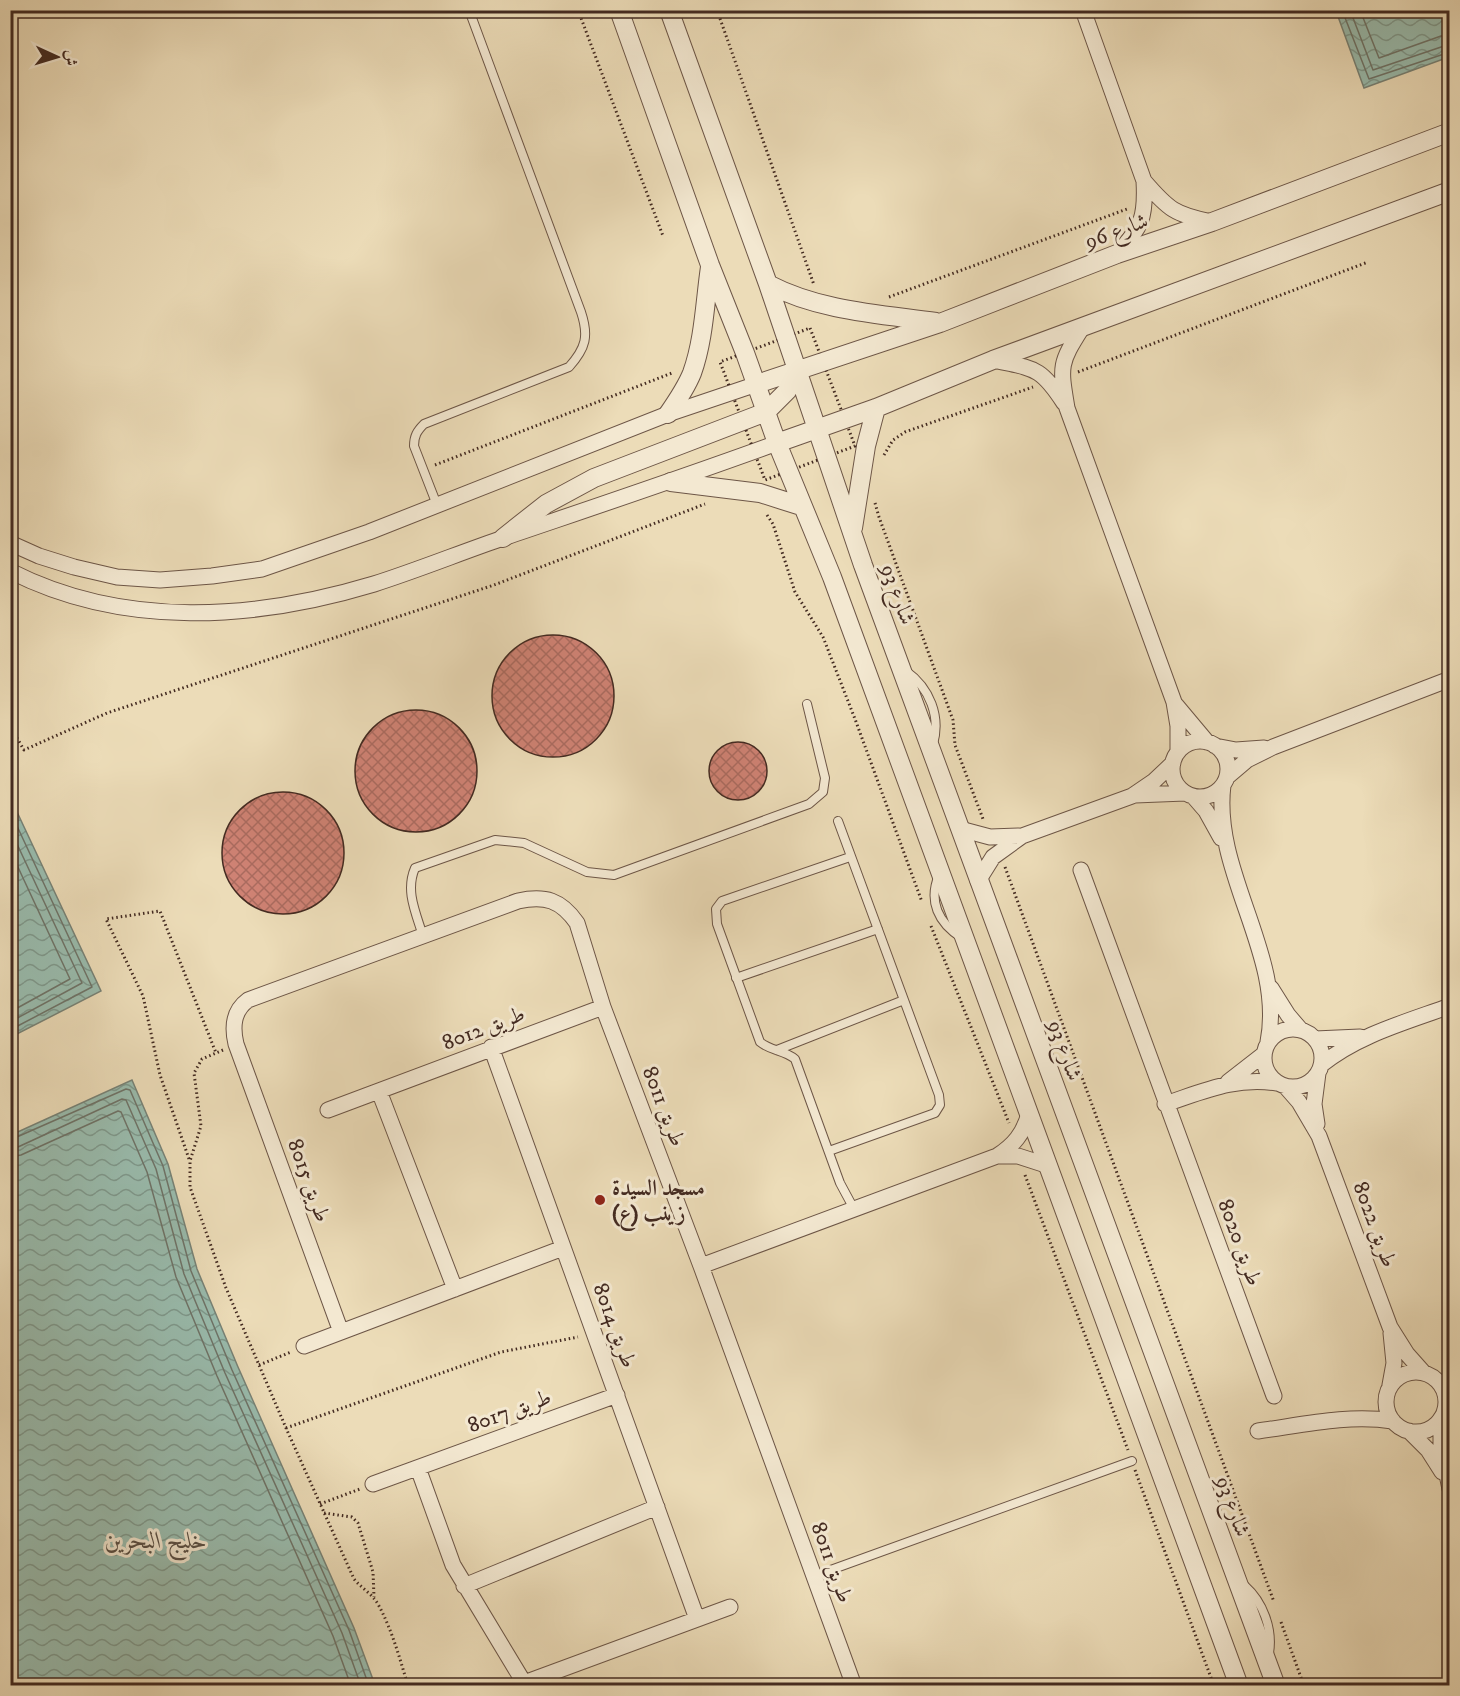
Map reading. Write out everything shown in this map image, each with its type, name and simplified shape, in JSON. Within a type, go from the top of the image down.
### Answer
[{"type":"street","points":[[619,10],[710,265],[801,506],[832,577],[1239,1686]]},
{"type":"street","name":"شارع 93","points":[[669,10],[768,284],[852,533],[900,666],[1276,1686]]},
{"type":"street","points":[[1083,10],[1144,181],[1145,202],[1140,225],[1117,254]]},
{"type":"street","name":"شارع 96","points":[[756,384],[940,323],[1117,254],[1212,222],[1449,132]]},
{"type":"street","points":[[1144,181],[1166,206],[1195,219],[1212,222]]},
{"type":"street","points":[[10,571],[57,591],[106,605],[152,612],[210,613],[257,610],[373,584],[671,482],[876,408],[993,360],[1449,191]]},
{"type":"street","points":[[668,414],[681,395],[698,352],[710,265]]},
{"type":"street","points":[[768,284],[785,293],[821,305],[940,323]]},
{"type":"street","points":[[1082,328],[1056,379],[1174,702],[1179,726],[1174,780],[1212,820],[1228,851]]},
{"type":"street","points":[[993,360],[1035,370],[1056,379]]},
{"type":"street","points":[[503,538],[546,504],[594,478],[766,412],[787,391],[797,369]]},
{"type":"street","points":[[10,543],[62,564],[117,578],[160,580],[212,576],[271,566],[369,532],[668,414],[756,384]]},
{"type":"street","points":[[852,533],[866,446],[876,408]]},
{"type":"street","points":[[671,482],[760,494],[801,506]]},
{"type":"street","points":[[978,881],[987,865],[999,851],[1022,836],[1132,796],[1159,793],[1210,795],[1247,760],[1273,747],[1449,679]]},
{"type":"street","points":[[1174,702],[1211,744],[1220,750],[1227,763],[1222,816],[1228,851],[1269,983],[1288,1015],[1300,1029],[1315,1039],[1322,1056],[1319,1069]]},
{"type":"street","points":[[1132,796],[1154,781],[1186,745],[1196,742],[1236,750],[1273,747]]},
{"type":"street","points":[[960,829],[990,837],[1022,836]]},
{"type":"street","name":"طريق 8020","points":[[1081,870],[1274,1396]]},
{"type":"street","name":"طريق 8011","points":[[236,1044],[233,1034],[234,1018],[240,1005],[248,1000],[532,898],[545,898],[569,912],[577,923],[603,1007],[701,1266],[854,1686]]},
{"type":"street","points":[[1269,983],[1271,1024],[1266,1048],[1266,1070],[1281,1084]]},
{"type":"street","points":[[1165,1104],[1225,1084],[1257,1081],[1304,1085],[1339,1052],[1372,1035],[1449,1006]]},
{"type":"street","name":"طريق 8012","points":[[328,1110],[491,1047],[603,1007]]},
{"type":"street","points":[[1225,1084],[1245,1070],[1266,1048],[1274,1035],[1282,1031],[1300,1029]]},
{"type":"street","points":[[1315,1039],[1372,1035]]},
{"type":"street","name":"طريق 8015","points":[[236,1044],[341,1332]]},
{"type":"street","name":"طريق 8014","points":[[491,1047],[698,1618]]},
{"type":"street","name":"طريق 8022","points":[[1319,1069],[1314,1104],[1319,1136]]},
{"type":"street","name":"طريق 8022","points":[[1281,1084],[1299,1102],[1319,1136],[1390,1327],[1407,1354],[1423,1372]]},
{"type":"street","points":[[379,1091],[455,1289]]},
{"type":"street","points":[[1017,1149],[1029,1114]]},
{"type":"street","points":[[701,1266],[1017,1149],[1049,1166]]},
{"type":"street","points":[[304,1346],[563,1248]]},
{"type":"street","name":"طريق 8022","points":[[1389,1390],[1394,1363],[1390,1327]]},
{"type":"street","points":[[1348,1419],[1369,1409],[1405,1374],[1423,1372],[1444,1383],[1446,1402],[1441,1445],[1448,1484]]},
{"type":"street","points":[[1389,1390],[1386,1404],[1393,1421],[1408,1431],[1428,1450],[1448,1484]]},
{"type":"street","name":"طريق 8017","points":[[373,1484],[617,1395]]},
{"type":"street","points":[[1408,1431],[1427,1430],[1435,1425],[1445,1413]]},
{"type":"street","points":[[1258,1431],[1348,1419],[1371,1418],[1393,1421]]},
{"type":"street","points":[[418,1468],[453,1565],[525,1684],[730,1607]]},
{"type":"street","points":[[464,1586],[657,1507]]},
{"type":"lane","points":[[438,505],[414,446],[414,438],[418,430],[424,424],[569,367],[579,356],[585,342],[586,327],[469,10]]},
{"type":"lane","points":[[423,936],[411,901],[410,879],[415,868],[495,840],[524,843],[587,873],[614,875],[809,804],[823,792],[825,778],[807,704]]},
{"type":"lane","points":[[829,1151],[935,1113],[940,1105],[939,1095],[838,821]]},
{"type":"lane","points":[[850,856],[722,901],[716,909],[717,924],[760,1042],[768,1049],[786,1053],[795,1059],[840,1183],[854,1209]]},
{"type":"lane","points":[[736,978],[878,929]]},
{"type":"lane","points":[[776,1050],[904,1000]]},
{"type":"lane","points":[[814,1576],[1132,1461]]},
{"type":"path","points":[[578,10],[663,236]]},
{"type":"path","points":[[717,10],[821,305]]},
{"type":"path","points":[[887,298],[1145,202]]},
{"type":"path","points":[[882,462],[893,440],[905,432],[1056,379],[1368,262]]},
{"type":"path","points":[[423,470],[672,374],[679,369],[686,358],[698,352],[720,362]]},
{"type":"path","points":[[875,497],[879,517],[953,720],[955,746],[990,837]]},
{"type":"path","points":[[10,726],[24,750],[107,713],[494,585],[699,506],[712,504]]},
{"type":"path","points":[[762,512],[770,517],[773,524],[795,592],[823,636],[924,906]]},
{"type":"path","points":[[999,851],[1277,1610]]},
{"type":"path","points":[[190,1161],[160,1075],[143,996],[106,919],[160,911],[216,1053]]},
{"type":"path","points":[[928,917],[1017,1149],[1214,1686]]},
{"type":"path","points":[[236,1044],[202,1059],[194,1073],[201,1126],[190,1161],[190,1187],[226,1288],[286,1428],[354,1579],[379,1606],[408,1686]]},
{"type":"path","points":[[286,1428],[501,1352],[582,1336]]},
{"type":"path","points":[[260,1365],[304,1346]]},
{"type":"path","points":[[320,1504],[373,1484]]},
{"type":"path","points":[[324,1513],[352,1517],[358,1523],[373,1572],[374,1599]]},
{"type":"path","points":[[1281,1621],[1304,1686]]},
{"type":"water","points":[[1336,11],[1449,11],[1449,57],[1364,88]]},
{"type":"water","points":[[10,797],[101,991],[11,1037],[10,1037]]},
{"type":"water","name":"خليج البحرين","points":[[132,1080],[168,1164],[197,1269],[354,1628],[375,1685],[11,1685],[11,1135]]},
{"type":"building","points":[[553,635],[576,640],[587,645],[596,653],[604,662],[609,673],[614,696],[609,719],[604,730],[596,739],[587,747],[576,752],[553,757],[530,752],[519,747],[510,739],[502,730],[497,719],[492,696],[497,673],[502,662],[510,653],[519,645],[530,640]]},
{"type":"building","points":[[416,710],[439,715],[450,720],[459,728],[467,737],[472,748],[477,771],[472,794],[467,805],[459,814],[450,822],[439,827],[416,832],[393,827],[382,822],[373,814],[365,805],[360,794],[355,771],[360,748],[365,737],[373,728],[382,720],[393,715]]},
{"type":"building","points":[[738,742],[749,744],[759,750],[765,760],[767,771],[765,782],[759,792],[749,798],[738,800],[727,798],[717,792],[711,782],[709,771],[711,760],[717,750],[727,744]]},
{"type":"building","points":[[283,792],[306,797],[317,802],[326,810],[334,819],[339,830],[344,853],[339,876],[334,887],[326,896],[317,904],[306,909],[283,914],[260,909],[249,904],[240,896],[232,887],[227,876],[222,853],[227,830],[232,819],[240,810],[249,802],[260,797]]},
{"type":"place","name":"مسجد السيدة زينب (ع)","points":[[600,1200]]}]
